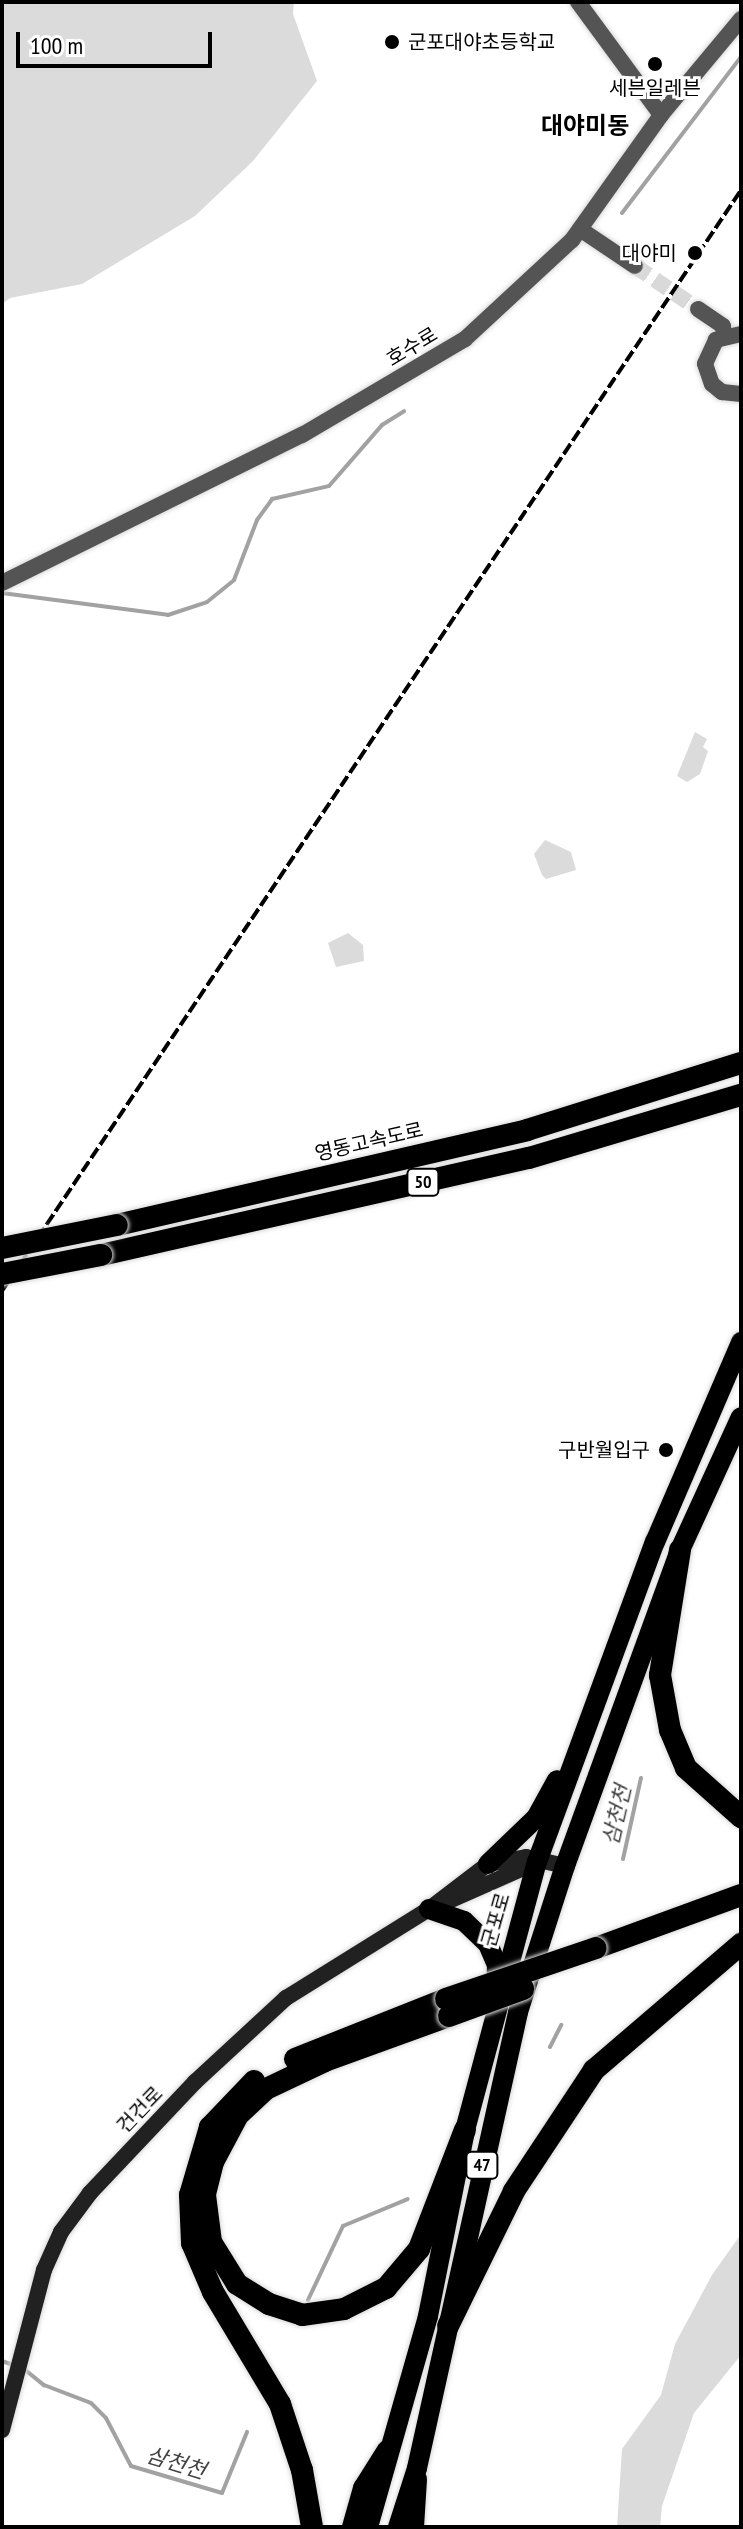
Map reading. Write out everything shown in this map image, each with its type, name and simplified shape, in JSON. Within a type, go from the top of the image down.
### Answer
[{"type":"highway","name":"영동고속도로","points":[[2,1248],[117,1225],[527,1130],[741,1063]]},
{"type":"highway","name":"50","points":[[2,1274],[101,1255],[529,1158],[741,1095]]},
{"type":"highway","points":[[680,1550],[660,1675],[670,1730],[686,1768],[714,1798],[737,1814]]},
{"type":"highway","points":[[596,1955],[741,1895]]},
{"type":"highway","points":[[312,2527],[302,2470],[280,2404],[213,2292],[192,2243],[190,2195],[210,2127],[259,2077],[320,2046],[741,1910]]},
{"type":"highway","points":[[448,2326],[514,2191],[594,2070],[741,1944]]},
{"type":"highway","points":[[447,2007],[266,2089],[238,2115],[217,2150],[205,2195],[211,2242],[237,2284],[269,2304],[302,2315],[344,2309],[386,2288],[419,2249],[465,2130]]},
{"type":"main road","name":"군포로","points":[[352,2527],[363,2488],[387,2450],[428,2316],[465,2130],[537,1862],[655,1542],[741,1342]]},
{"type":"main road","name":"47","points":[[398,2527],[417,2468],[518,2012],[565,1866],[680,1550],[741,1417]]},
{"type":"main road","points":[[488,1864],[536,1818],[557,1779],[568,1778]]},
{"type":"main road","points":[[488,1864],[509,1858],[565,1866]]},
{"type":"main road","name":"건건로","points":[[429,1909],[449,1905],[537,1862]]},
{"type":"main road","name":"건건로","points":[[2,2430],[44,2270],[61,2232],[90,2193],[195,2082],[286,1998],[429,1909],[488,1864]]},
{"type":"main road","points":[[429,1909],[464,1921],[488,1944],[497,1965],[496,2007]]},
{"type":"main road","name":"47","points":[[368,2527],[387,2450]]},
{"type":"main road","name":"47","points":[[414,2527],[417,2468]]},
{"type":"street","points":[[578,2],[661,115]]},
{"type":"street","name":"호수로","points":[[2,583],[24,575],[302,435],[465,339],[580,229],[661,115],[741,19]]},
{"type":"street","points":[[580,229],[635,266]]},
{"type":"street","points":[[698,309],[733,335],[710,347],[706,374],[722,392],[741,394]]},
{"type":"shaded area","points":[[2,2],[294,2],[293,14],[317,81],[253,161],[195,216],[82,284],[10,298],[2,304]]},
{"type":"shaded area","points":[[695,732],[707,739],[703,747],[708,751],[700,774],[687,782],[677,776]]},
{"type":"shaded area","points":[[545,840],[571,852],[576,870],[546,879],[534,854]]},
{"type":"shaded area","points":[[348,933],[363,945],[364,961],[336,967],[328,943]]},
{"type":"shaded area","points":[[741,2234],[741,2355],[694,2413],[662,2506],[660,2527],[617,2527],[622,2449],[661,2395],[675,2344],[712,2275]]},
{"type":"waterway","points":[[622,213],[741,57]]},
{"type":"waterway","points":[[2,593],[168,615],[207,602],[234,580],[257,520],[272,499],[329,486],[382,425],[404,411]]},
{"type":"waterway","name":"삼천천","points":[[623,1859],[641,1778]]},
{"type":"waterway","name":"삼천천","points":[[550,2047],[561,2025]]},
{"type":"waterway","name":"삼천천","points":[[308,2300],[343,2226],[408,2199]]},
{"type":"waterway","name":"삼천천","points":[[2,2361],[16,2366]]},
{"type":"waterway","name":"삼천천","points":[[24,2369],[44,2385],[91,2403],[106,2418],[131,2466],[222,2493],[247,2432]]},
{"type":"tunnel","points":[[635,266],[698,309]]},
{"type":"railway","points":[[2,1291],[741,190]]},
{"type":"place","name":"군포대야초등학교","points":[[392,42]]},
{"type":"place","name":"세븐일레븐","points":[[655,64]]},
{"type":"place","name":"대야미","points":[[695,253]]},
{"type":"place","name":"구반월입구","points":[[666,1450]]},
{"type":"district","name":"대야미동","points":[[585,126]]}]
